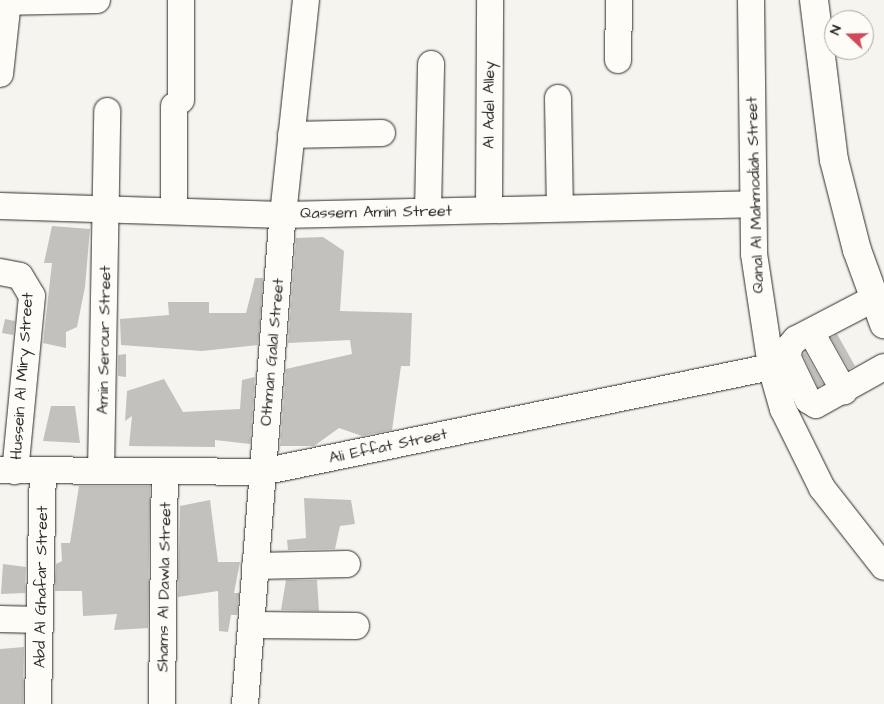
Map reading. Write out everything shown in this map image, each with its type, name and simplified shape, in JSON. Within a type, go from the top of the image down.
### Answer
[{"type":"main road","points":[[814,0],[834,160],[873,299],[884,324]]},
{"type":"street","points":[[0,74],[6,1],[97,0]]},
{"type":"street","points":[[174,211],[181,0]]},
{"type":"street","name":"Othman Galal Street","points":[[245,704],[282,215],[306,0]]},
{"type":"street","name":"Al Adel Alley","points":[[489,210],[490,0]]},
{"type":"street","points":[[618,60],[619,0]]},
{"type":"street","name":"Qanal Al Mahmodiah Street","points":[[751,0],[752,204],[776,356],[800,449],[822,488],[884,567]]},
{"type":"street","points":[[428,211],[431,64]]},
{"type":"street","points":[[558,98],[560,208]]},
{"type":"street","name":"Amin Serour Street","points":[[101,471],[107,209],[107,111]]},
{"type":"street","points":[[291,136],[382,133]]},
{"type":"street","name":"Qassem Amin Street","points":[[0,206],[282,215],[752,204]]},
{"type":"street","name":"Hussein Al Miry Street","points":[[0,272],[20,276],[32,296],[8,470]]},
{"type":"street","points":[[776,356],[811,332],[873,299]]},
{"type":"street","points":[[811,332],[844,391]]},
{"type":"street","points":[[776,356],[788,358],[811,403],[820,405],[884,367]]},
{"type":"street","name":"Ali Effat Street","points":[[8,470],[262,472],[776,356]]},
{"type":"street","name":"Abd Al Ghafar Street","points":[[38,704],[43,471]]},
{"type":"street","name":"Shams Al Dawla Street","points":[[162,704],[165,471]]},
{"type":"street","points":[[255,566],[347,564]]},
{"type":"street","points":[[0,619],[40,620]]},
{"type":"street","points":[[251,625],[356,626]]},
{"type":"building","points":[[52,226],[90,229],[85,287],[77,327],[66,332],[66,348],[43,343],[52,263],[44,263]]},
{"type":"building","points":[[323,237],[344,251],[340,311],[412,313],[410,366],[401,366],[392,430],[362,436],[339,428],[314,446],[280,446],[286,369],[352,354],[350,340],[288,343],[296,238]]},
{"type":"building","points":[[255,278],[263,278],[258,345],[202,351],[121,345],[120,319],[169,315],[168,302],[209,302],[209,313],[246,313]]},
{"type":"building","points":[[5,319],[15,321],[13,335],[2,333]]},
{"type":"building","points":[[837,334],[855,366],[849,369],[831,338]]},
{"type":"building","points":[[805,352],[823,384],[818,387],[803,355]]},
{"type":"building","points":[[126,354],[126,377],[118,376],[118,355]]},
{"type":"building","points":[[255,377],[250,444],[215,440],[215,447],[129,446],[132,416],[125,421],[127,391],[164,379],[183,412],[240,409],[242,380]]},
{"type":"building","points":[[51,406],[75,406],[80,443],[43,441]]},
{"type":"building","points":[[79,486],[150,486],[148,628],[114,630],[117,614],[83,616],[82,591],[55,591],[56,564],[62,561],[61,543],[70,543]]},
{"type":"building","points":[[304,498],[351,500],[355,524],[340,526],[335,549],[288,550],[287,540],[306,538]]},
{"type":"building","points":[[210,500],[218,562],[240,562],[234,593],[239,593],[237,615],[231,615],[228,632],[219,631],[218,591],[178,597],[180,506]]},
{"type":"building","points":[[3,564],[26,567],[25,593],[1,594]]},
{"type":"building","points":[[286,580],[317,580],[319,611],[281,610]]},
{"type":"building","points":[[24,647],[23,704],[0,704],[0,649]]}]
